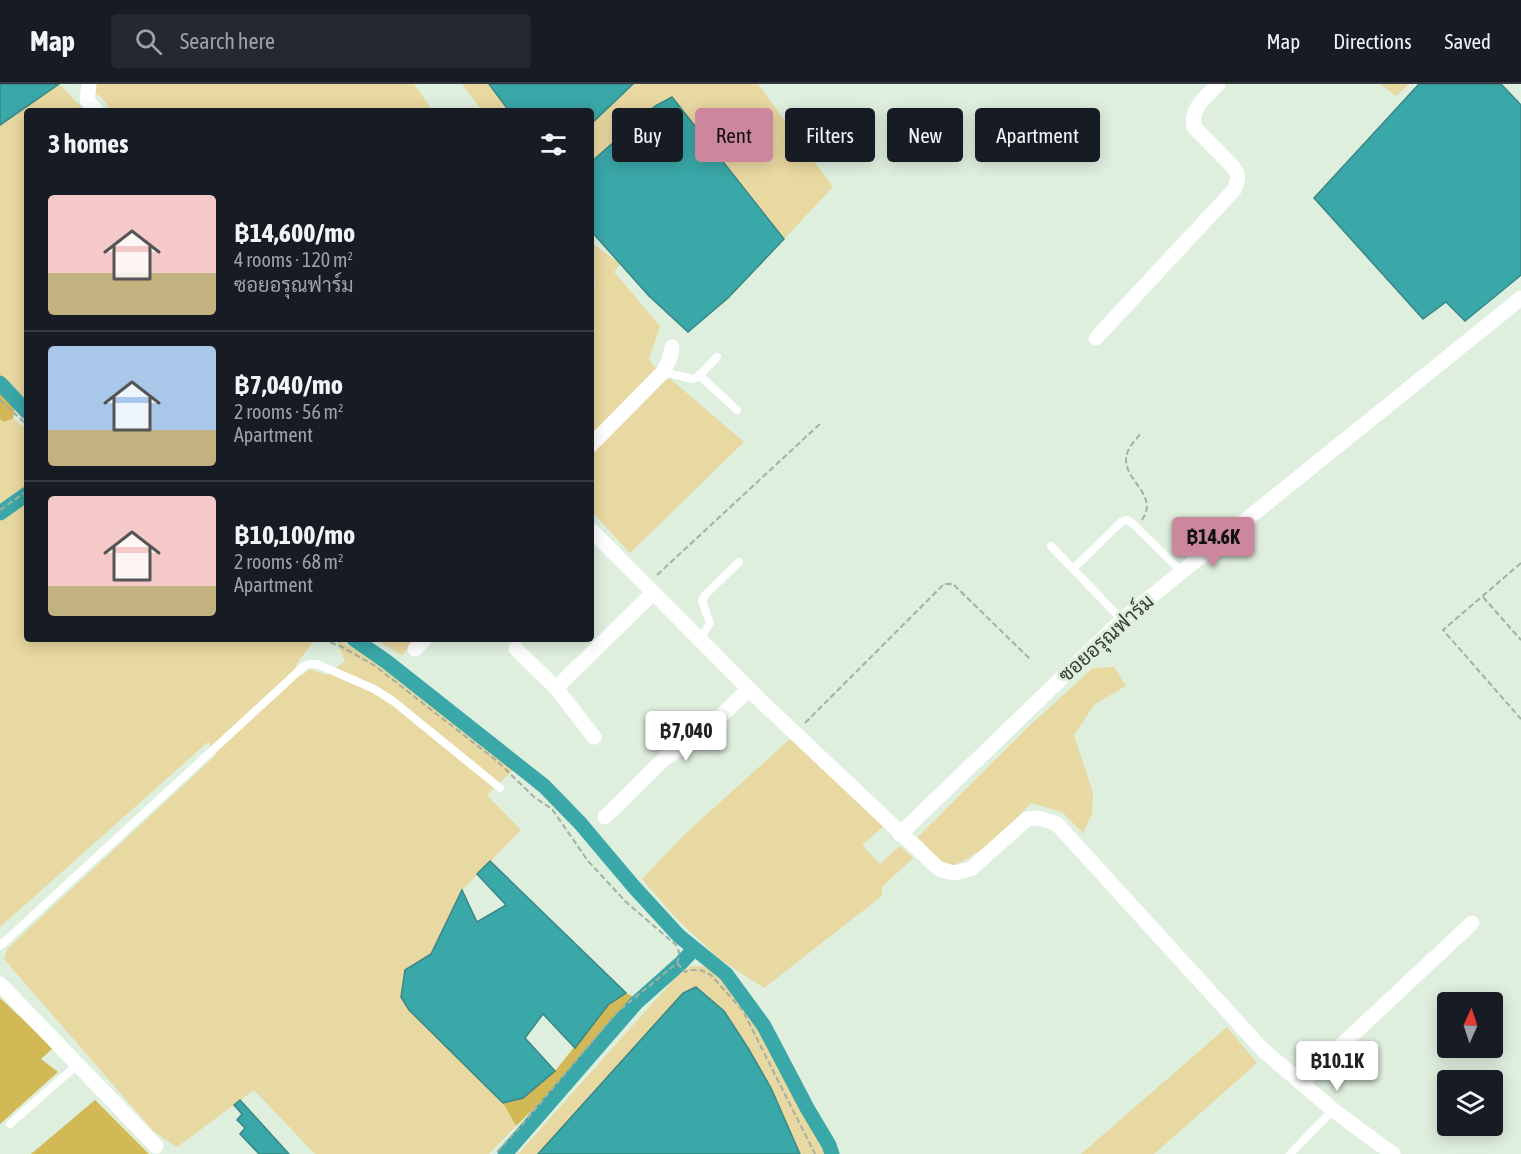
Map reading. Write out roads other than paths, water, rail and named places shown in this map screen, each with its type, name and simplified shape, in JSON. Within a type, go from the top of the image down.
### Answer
[{"type":"street","points":[[89,84],[87,100],[94,108]]},
{"type":"street","points":[[1096,338],[1234,190],[1239,180],[1233,167],[1194,127],[1192,118],[1196,108],[1218,84]]},
{"type":"street","name":"ซอยอรุณฟาร์ม","points":[[900,834],[1122,620],[1521,298]]},
{"type":"street","points":[[594,442],[663,372],[670,358],[672,347]]},
{"type":"street","points":[[594,533],[749,689],[939,869],[954,873],[971,868],[1027,819],[1040,818],[1058,824],[1263,1050],[1333,1110],[1393,1154]]},
{"type":"street","points":[[556,688],[650,589]]},
{"type":"street","points":[[516,649],[556,688],[594,737]]},
{"type":"street","points":[[605,817],[664,759],[716,721],[749,689]]},
{"type":"street","points":[[1301,1083],[1473,923]]},
{"type":"street","points":[[0,984],[156,1146]]},
{"type":"lane","points":[[663,372],[693,379],[717,357]]},
{"type":"lane","points":[[699,375],[737,410]]},
{"type":"lane","points":[[1073,569],[1121,522],[1126,520],[1136,526],[1182,572]]},
{"type":"lane","points":[[1051,546],[1122,620]]},
{"type":"lane","points":[[700,639],[710,623],[702,601],[705,595],[739,562]]},
{"type":"lane","points":[[0,946],[303,667],[309,664],[317,664],[374,689],[393,701],[500,788]]},
{"type":"lane","points":[[10,1124],[78,1065]]},
{"type":"lane","points":[[1290,1154],[1333,1110]]},
{"type":"water","points":[[0,84],[59,84],[24,108],[0,125]]},
{"type":"water","points":[[489,84],[633,84],[594,121],[594,108],[507,108]]},
{"type":"water","points":[[1419,84],[1501,84],[1521,105],[1521,275],[1465,321],[1446,302],[1423,319],[1314,198]]},
{"type":"water","points":[[672,97],[681,108],[653,108]]},
{"type":"water","points":[[683,111],[695,126],[695,162],[723,162],[784,239],[728,298],[688,332],[649,296],[594,234],[594,159],[612,144],[612,162],[683,162]]},
{"type":"water","points":[[490,861],[626,993],[608,1005],[575,1048],[543,1014],[525,1038],[555,1071],[523,1098],[503,1103],[409,1010],[401,997],[405,970],[431,954],[462,890],[477,922],[506,905],[477,874]]},
{"type":"water","points":[[696,987],[724,1011],[748,1048],[771,1088],[800,1154],[538,1154],[683,993]]},
{"type":"water","points":[[240,1100],[289,1154],[259,1154],[240,1134],[245,1128],[237,1120],[242,1114],[234,1105]]},
{"type":"waterway","points":[[0,383],[24,409]]},
{"type":"waterway","points":[[0,513],[24,496]]},
{"type":"waterway","points":[[358,642],[544,786],[580,823],[679,936],[726,974],[764,1026],[832,1154]]},
{"type":"waterway","points":[[505,1154],[636,1003],[694,949]]}]
